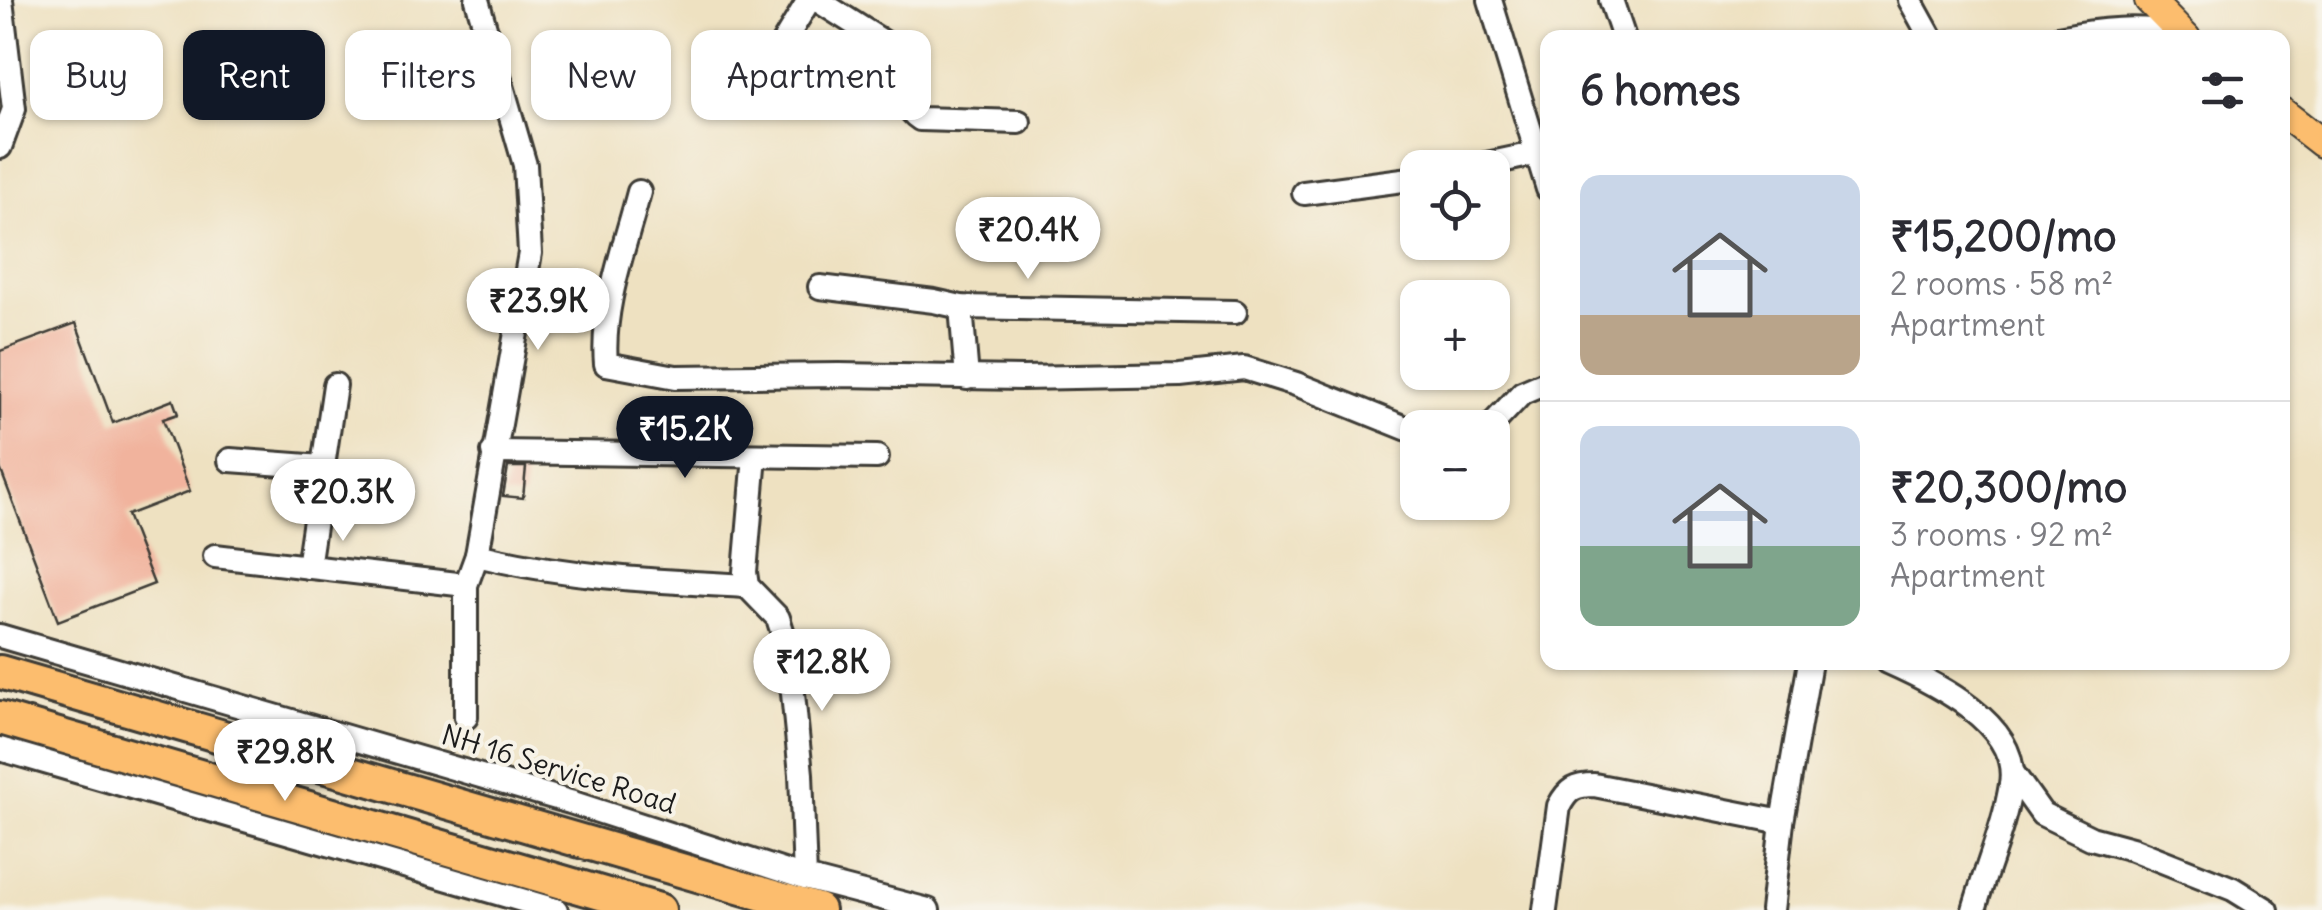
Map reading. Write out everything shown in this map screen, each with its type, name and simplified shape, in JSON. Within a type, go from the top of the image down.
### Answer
[{"type":"highway","points":[[0,672],[818,910]]},
{"type":"highway","points":[[0,718],[660,910]]},
{"type":"main road","points":[[2149,0],[2178,30]]},
{"type":"main road","points":[[2290,118],[2322,143]]},
{"type":"street","points":[[0,147],[14,108],[1,0]]},
{"type":"street","points":[[466,717],[466,585],[477,555],[530,253],[525,165],[477,0]]},
{"type":"street","points":[[793,30],[813,0],[896,50],[904,59],[908,108],[920,119],[1019,122]]},
{"type":"street","points":[[1490,0],[1540,146]]},
{"type":"street","points":[[1621,30],[1612,2],[1637,0]]},
{"type":"street","points":[[1910,0],[1927,30]]},
{"type":"street","points":[[2103,30],[2158,30]]},
{"type":"street","points":[[1510,159],[1540,152]]},
{"type":"street","points":[[1304,193],[1400,180]]},
{"type":"street","points":[[639,192],[610,305],[604,344],[606,364],[676,377],[1180,375],[1244,368],[1296,384],[1400,426]]},
{"type":"street","points":[[820,287],[934,300],[960,307],[1236,312]]},
{"type":"street","points":[[960,307],[967,378]]},
{"type":"street","points":[[308,567],[334,385]]},
{"type":"street","points":[[1503,410],[1522,393],[1540,385]]},
{"type":"street","points":[[493,452],[878,457]]},
{"type":"street","points":[[755,456],[745,572],[747,586],[778,618],[789,653],[801,774],[804,878]]},
{"type":"street","points":[[230,460],[322,468]]},
{"type":"street","points":[[477,555],[529,568],[600,578],[747,586]]},
{"type":"street","points":[[215,556],[466,585]]},
{"type":"street","name":"NH 16 Service Road","points":[[0,636],[570,802],[804,878],[914,908]]},
{"type":"street","points":[[1772,910],[1782,822],[1809,670]]},
{"type":"street","points":[[1903,670],[1964,703],[1994,730],[2008,755],[2011,785],[1974,910]]},
{"type":"street","points":[[0,749],[556,910]]},
{"type":"street","points":[[2012,772],[2042,814],[2090,838],[2132,849],[2232,889],[2267,910]]},
{"type":"street","points":[[1545,910],[1560,806],[1567,791],[1578,785],[1782,822]]},
{"type":"building","points":[[76,323],[113,423],[173,400],[178,414],[163,419],[190,491],[127,515],[154,584],[58,621],[0,468],[0,351]]},
{"type":"building","points":[[508,467],[526,467],[523,498],[503,496]]}]
